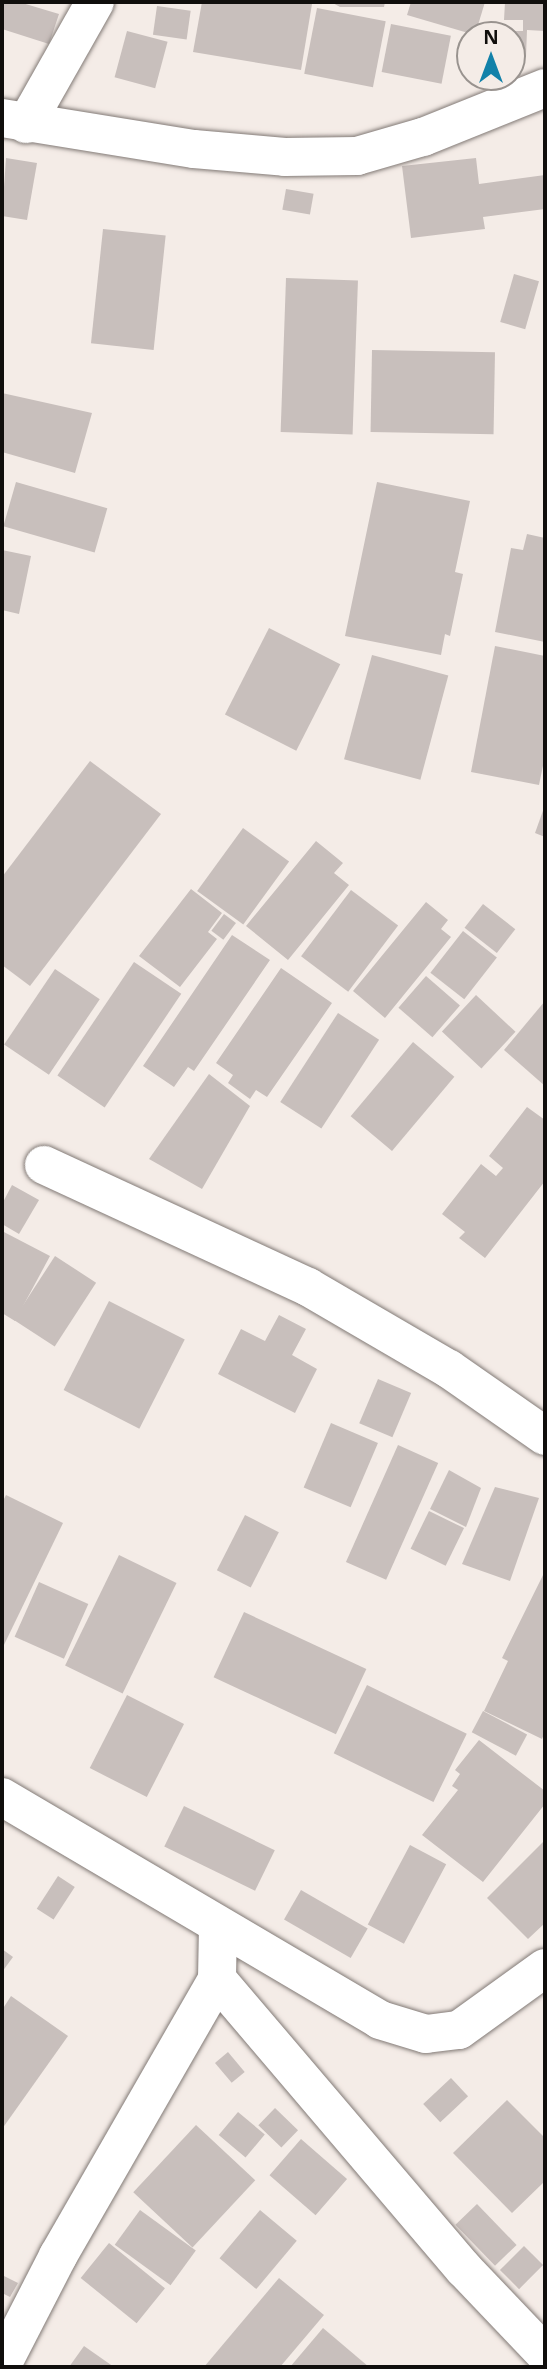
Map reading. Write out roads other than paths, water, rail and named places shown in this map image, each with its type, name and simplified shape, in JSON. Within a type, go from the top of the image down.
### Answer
[{"type":"street","points":[[96,2],[14,121],[194,149],[285,157],[357,156],[423,137],[545,88]]},
{"type":"street","points":[[44,1165],[308,1287],[449,1369],[545,1436]]},
{"type":"street","points":[[2,1797],[380,2020],[426,2034],[458,2030],[545,1968]]},
{"type":"street","points":[[2,2365],[51,2268],[217,1979],[218,1926]]},
{"type":"street","points":[[217,1979],[464,2269],[545,2354]]}]
